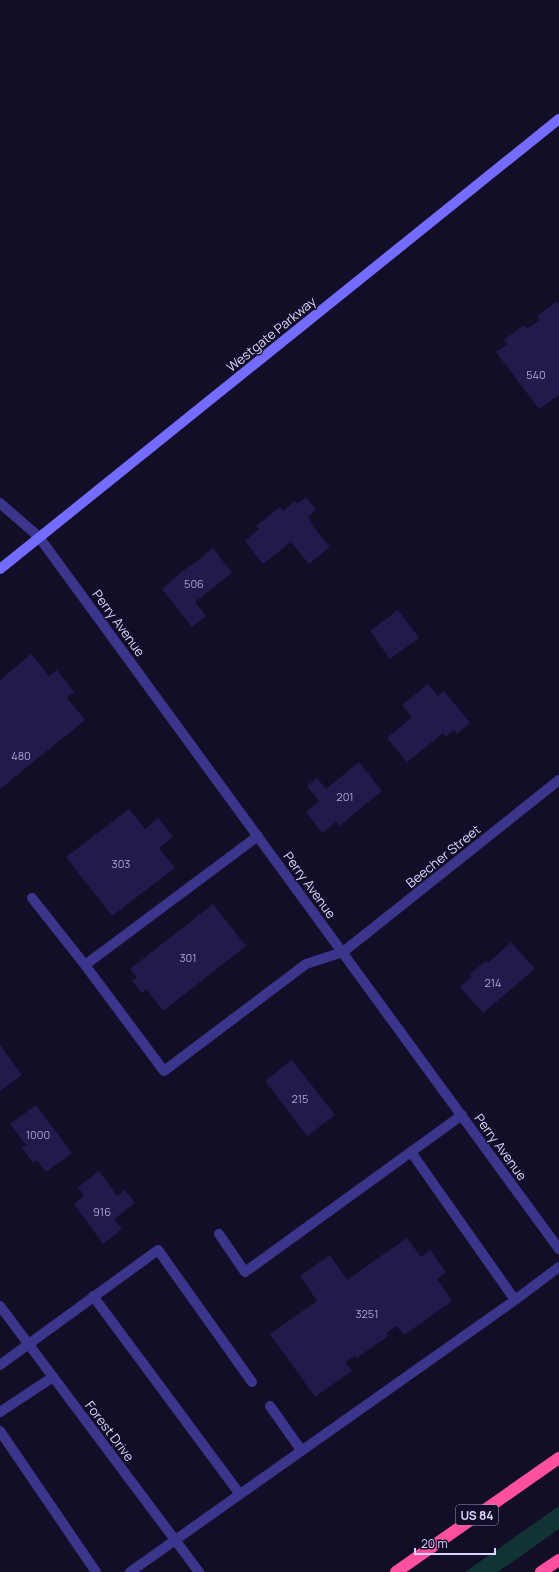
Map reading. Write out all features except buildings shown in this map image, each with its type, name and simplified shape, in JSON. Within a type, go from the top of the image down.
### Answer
[{"type":"highway","name":"US 84","points":[[396,1572],[559,1458]]},
{"type":"highway","points":[[541,1572],[559,1560]]},
{"type":"main road","name":"Westgate Parkway","points":[[0,568],[559,119]]},
{"type":"street","name":"Perry Avenue","points":[[0,503],[39,537],[559,1249]]},
{"type":"street","name":"Beecher Street","points":[[343,952],[559,780]]},
{"type":"street","points":[[85,965],[258,836]]},
{"type":"street","points":[[32,898],[85,965],[164,1071],[306,964],[343,952]]},
{"type":"street","points":[[219,1234],[245,1272],[462,1115]]},
{"type":"street","points":[[411,1152],[516,1300]]},
{"type":"street","points":[[0,1365],[158,1250],[252,1382]]},
{"type":"street","points":[[130,1572],[239,1493],[516,1300],[559,1267]]},
{"type":"street","points":[[93,1296],[239,1493]]},
{"type":"street","name":"Forest Drive","points":[[0,1306],[199,1572]]},
{"type":"street","points":[[0,1412],[53,1377]]},
{"type":"street","points":[[270,1406],[302,1450]]},
{"type":"street","points":[[0,1431],[96,1572]]},
{"type":"green space","points":[[559,1506],[559,1529],[498,1572],[465,1572]]}]
